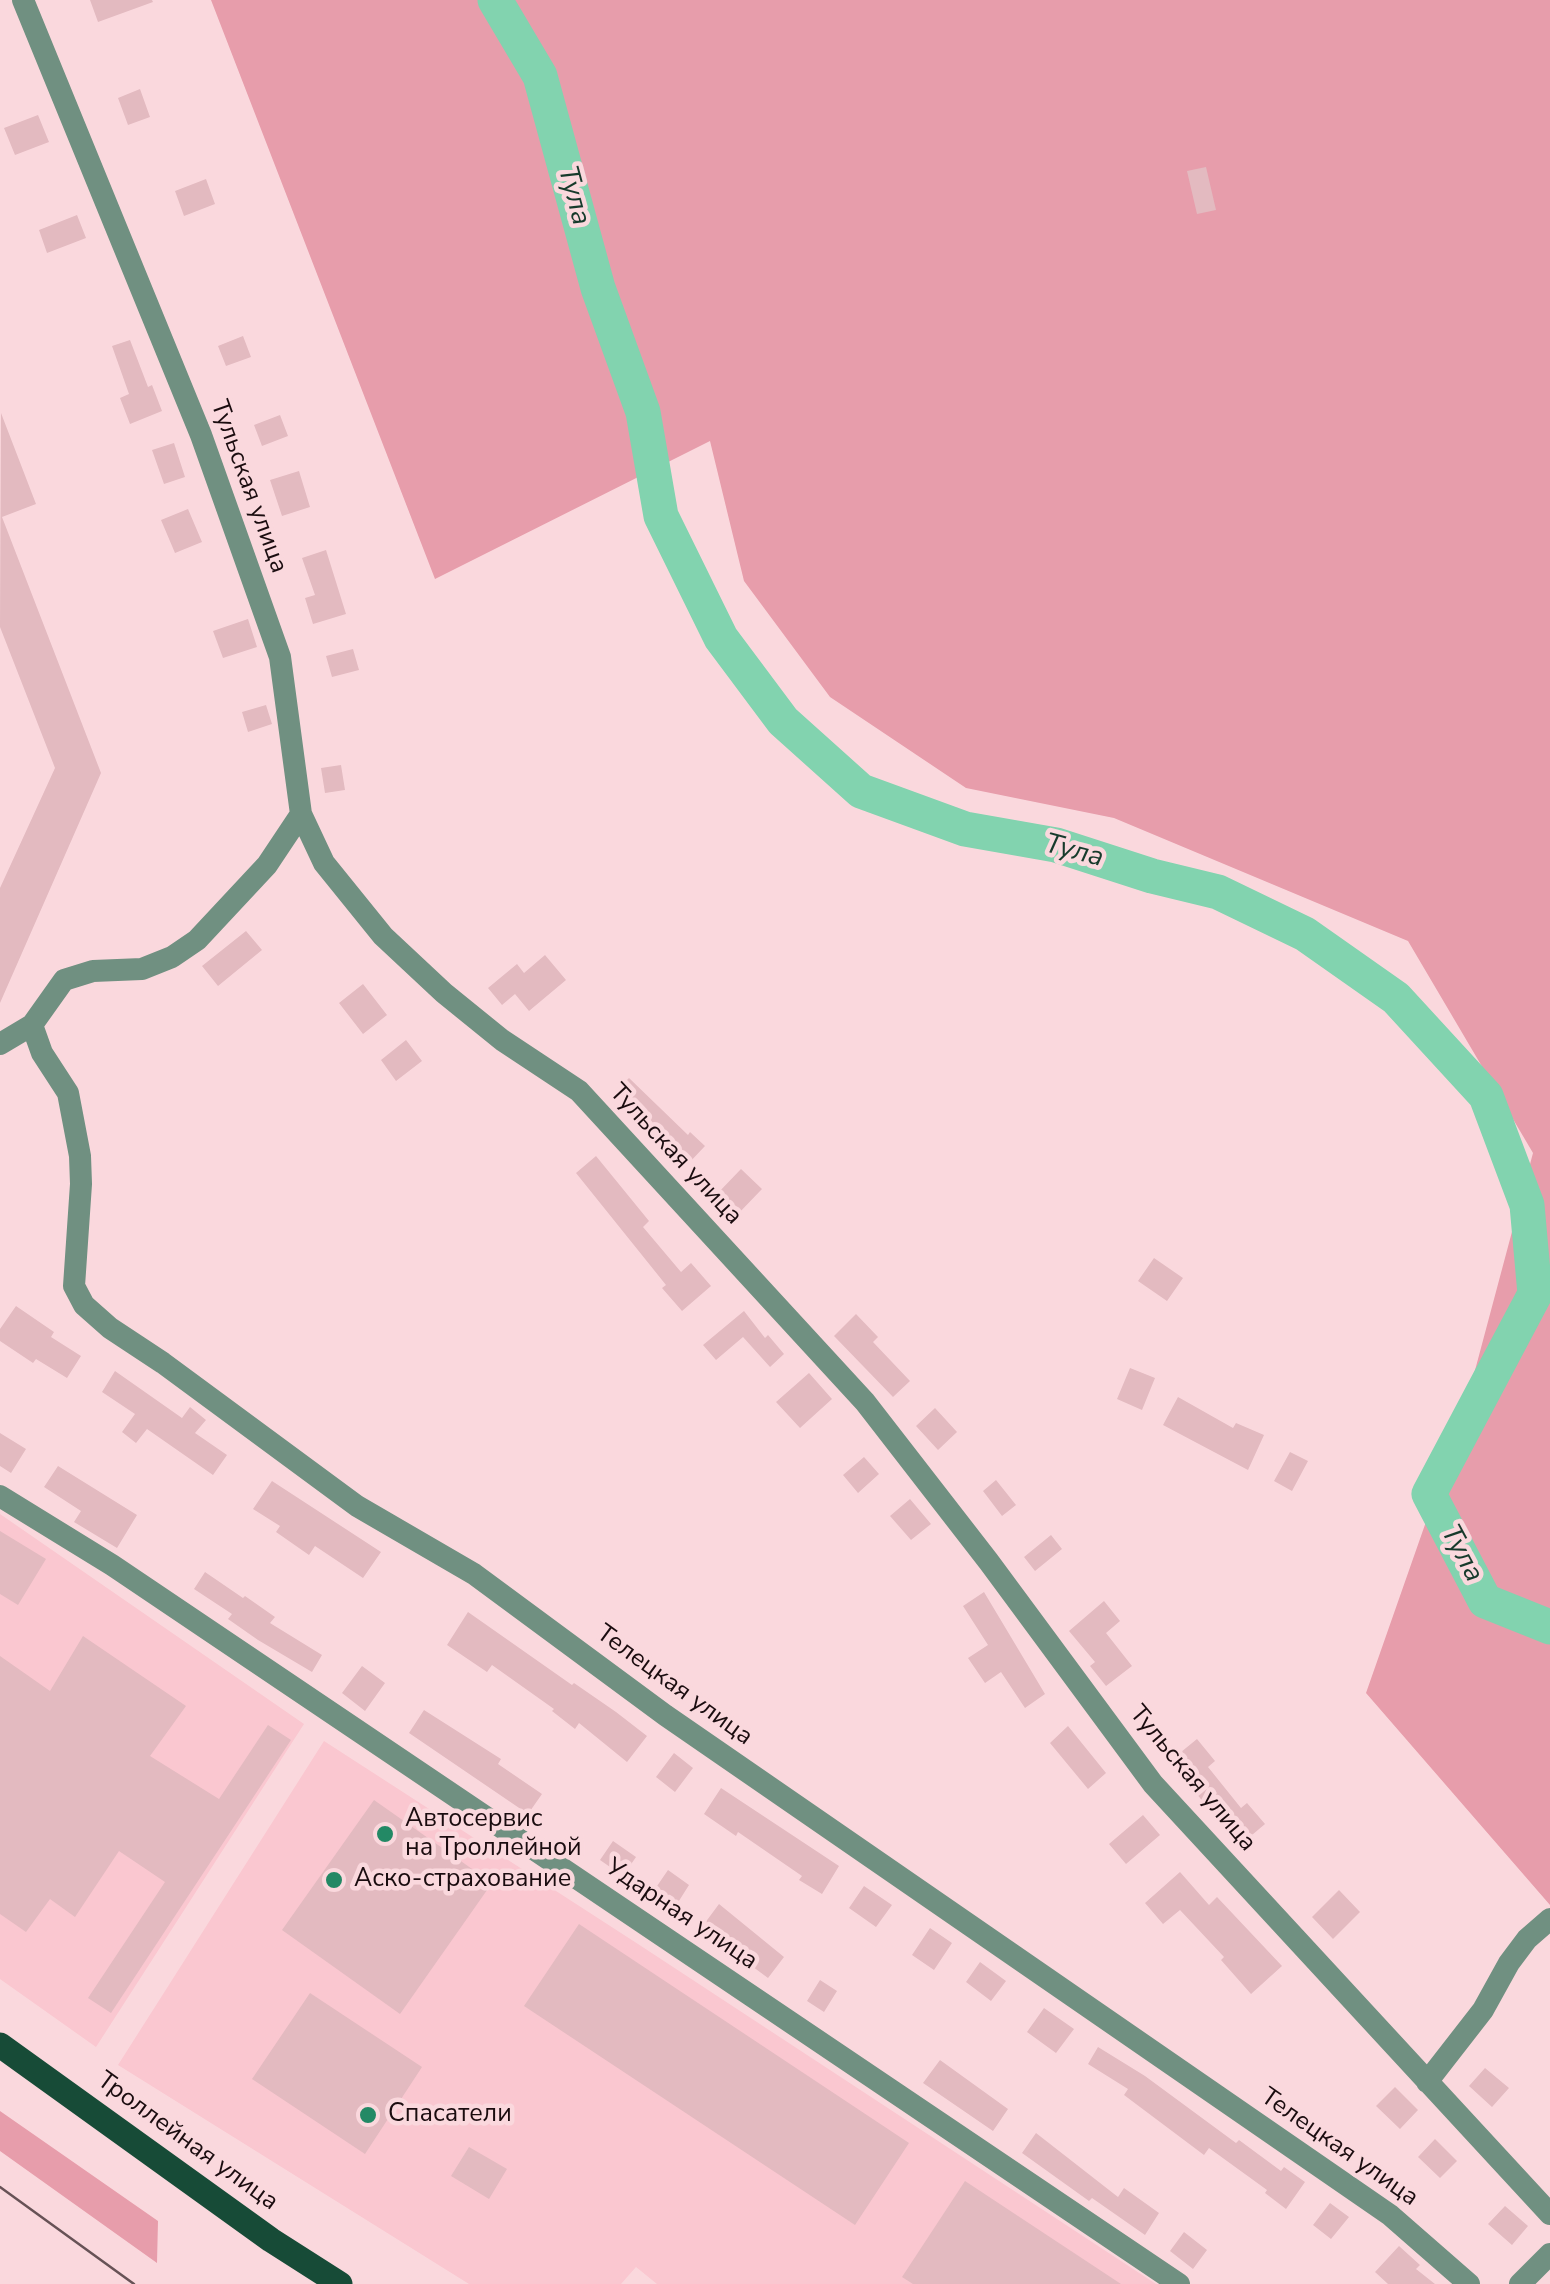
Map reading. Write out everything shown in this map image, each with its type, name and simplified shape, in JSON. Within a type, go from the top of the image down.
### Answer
[{"type":"main road","name":"Троллейная улица","points":[[0,2045],[271,2240],[340,2284]]},
{"type":"street","name":"Тульская улица","points":[[23,0],[201,435],[280,657],[302,814],[324,864],[383,936],[502,1040],[579,1091],[865,1402],[1153,1784],[1550,2214]]},
{"type":"street","points":[[0,1044],[32,1025],[64,980],[94,971],[142,969],[172,957],[197,940],[268,865],[302,814]]},
{"type":"street","name":"Телецкая улица","points":[[32,1025],[42,1053],[68,1093],[80,1156],[74,1286],[84,1305],[110,1328],[356,1506],[474,1574],[664,1715],[1390,2215],[1470,2284]]},
{"type":"street","name":"Ударная улица","points":[[0,1496],[112,1564],[1179,2284]]},
{"type":"street","points":[[1427,2082],[1482,2010],[1509,1962],[1550,1918]]},
{"type":"street","points":[[1520,2284],[1550,2254]]},
{"type":"shaded area","points":[[211,0],[1550,0],[1550,1905],[1366,1693],[1462,1419],[1533,1153],[1408,941],[1114,818],[966,788],[830,697],[744,581],[710,441],[435,579]]},
{"type":"shaded area","points":[[0,1514],[304,1724],[96,2047],[0,1979]]},
{"type":"shaded area","points":[[324,1741],[1156,2284],[657,2284],[636,2267],[621,2284],[469,2284],[118,2065]]},
{"type":"shaded area","points":[[0,2111],[158,2221],[157,2263],[0,2151]]},
{"type":"building","points":[[90,0],[152,0],[153,2],[98,22]]},
{"type":"building","points":[[140,89],[150,117],[128,125],[118,98]]},
{"type":"building","points":[[38,115],[49,142],[15,155],[4,128]]},
{"type":"building","points":[[1206,167],[1216,210],[1197,214],[1187,171]]},
{"type":"building","points":[[206,179],[215,204],[184,216],[175,191]]},
{"type":"building","points":[[77,215],[86,238],[47,253],[39,230]]},
{"type":"building","points":[[243,336],[251,357],[226,366],[218,346]]},
{"type":"building","points":[[130,340],[162,411],[130,424],[120,398],[129,394],[112,346]]},
{"type":"building","points":[[1,413],[36,504],[2,517],[101,773],[0,1003],[0,888],[55,768],[0,627]]},
{"type":"building","points":[[280,415],[288,436],[262,446],[254,425]]},
{"type":"building","points":[[174,443],[185,477],[164,484],[152,450]]},
{"type":"building","points":[[299,471],[310,507],[282,516],[270,480]]},
{"type":"building","points":[[188,509],[202,542],[175,553],[161,520]]},
{"type":"building","points":[[326,550],[346,614],[313,624],[305,598],[315,595],[302,558]]},
{"type":"building","points":[[248,619],[257,647],[223,658],[213,631]]},
{"type":"building","points":[[353,649],[359,670],[332,677],[326,656]]},
{"type":"building","points":[[266,705],[272,724],[248,732],[242,712]]},
{"type":"building","points":[[341,765],[345,790],[325,793],[321,768]]},
{"type":"building","points":[[246,931],[262,950],[218,986],[202,966]]},
{"type":"building","points":[[545,955],[566,980],[529,1011],[515,994],[502,1005],[488,988],[517,964],[524,973]]},
{"type":"building","points":[[363,984],[387,1015],[363,1034],[339,1003]]},
{"type":"building","points":[[406,1040],[422,1061],[396,1081],[381,1060]]},
{"type":"building","points":[[629,1078],[688,1135],[690,1132],[705,1146],[688,1164],[613,1094]]},
{"type":"building","points":[[596,1156],[649,1221],[643,1227],[681,1272],[691,1263],[711,1286],[682,1311],[662,1288],[666,1285],[576,1173]]},
{"type":"building","points":[[741,1169],[762,1189],[737,1215],[716,1195]]},
{"type":"building","points":[[1154,1258],[1183,1278],[1167,1301],[1138,1281]]},
{"type":"building","points":[[16,1306],[54,1332],[51,1337],[81,1356],[67,1378],[36,1359],[33,1363],[0,1341],[0,1329]]},
{"type":"building","points":[[744,1311],[765,1338],[768,1335],[784,1354],[770,1367],[743,1337],[716,1360],[703,1345]]},
{"type":"building","points":[[856,1314],[878,1337],[873,1342],[910,1381],[893,1397],[834,1336]]},
{"type":"building","points":[[1130,1368],[1155,1378],[1142,1410],[1117,1399]]},
{"type":"building","points":[[115,1371],[182,1418],[190,1407],[206,1420],[195,1433],[227,1455],[213,1475],[147,1429],[136,1443],[122,1432],[135,1414],[102,1392]]},
{"type":"building","points":[[809,1373],[832,1399],[800,1428],[776,1402]]},
{"type":"building","points":[[1178,1397],[1233,1428],[1236,1423],[1264,1435],[1248,1470],[1163,1425]]},
{"type":"building","points":[[935,1408],[957,1432],[938,1450],[916,1426]]},
{"type":"building","points":[[0,1433],[26,1449],[11,1473],[0,1466]]},
{"type":"building","points":[[1290,1452],[1308,1461],[1292,1491],[1274,1481]]},
{"type":"building","points":[[864,1457],[879,1474],[858,1493],[843,1475]]},
{"type":"building","points":[[58,1466],[137,1515],[117,1548],[74,1522],[81,1511],[44,1487]]},
{"type":"building","points":[[996,1480],[1016,1505],[1002,1516],[983,1491]]},
{"type":"building","points":[[272,1481],[381,1552],[363,1578],[315,1546],[309,1555],[276,1532],[280,1526],[253,1509]]},
{"type":"building","points":[[910,1499],[931,1524],[911,1540],[890,1516]]},
{"type":"building","points":[[0,1531],[46,1559],[18,1605],[0,1594]]},
{"type":"building","points":[[1051,1535],[1062,1549],[1035,1571],[1024,1557]]},
{"type":"building","points":[[205,1572],[275,1617],[270,1623],[322,1655],[312,1672],[228,1619],[232,1614],[194,1589]]},
{"type":"building","points":[[984,1592],[1045,1694],[1025,1708],[1001,1672],[985,1683],[968,1658],[988,1645],[963,1606]]},
{"type":"building","points":[[1104,1601],[1120,1621],[1106,1633],[1132,1666],[1106,1686],[1090,1666],[1095,1662],[1069,1631]]},
{"type":"building","points":[[468,1612],[647,1736],[627,1762],[579,1723],[575,1729],[554,1709],[492,1665],[487,1672],[447,1645]]},
{"type":"building","points":[[83,1636],[186,1706],[150,1756],[219,1799],[268,1725],[291,1740],[111,2013],[88,1998],[165,1882],[119,1851],[75,1917],[50,1899],[26,1932],[0,1914],[0,1656],[50,1691]]},
{"type":"building","points":[[362,1666],[385,1683],[365,1711],[342,1693]]},
{"type":"building","points":[[424,1710],[501,1759],[498,1764],[542,1794],[528,1814],[409,1733]]},
{"type":"building","points":[[1068,1726],[1106,1773],[1088,1789],[1050,1743]]},
{"type":"building","points":[[1197,1739],[1215,1761],[1208,1767],[1241,1808],[1247,1803],[1265,1824],[1239,1846],[1170,1761]]},
{"type":"building","points":[[674,1753],[693,1768],[675,1792],[656,1777]]},
{"type":"building","points":[[721,1788],[839,1866],[822,1894],[738,1832],[736,1836],[704,1814]]},
{"type":"building","points":[[374,1800],[492,1883],[400,2014],[282,1930]]},
{"type":"building","points":[[1143,1815],[1160,1835],[1126,1864],[1109,1844]]},
{"type":"building","points":[[613,1841],[636,1857],[623,1876],[600,1860]]},
{"type":"building","points":[[668,1870],[689,1885],[677,1904],[655,1889]]},
{"type":"building","points":[[1180,1872],[1209,1905],[1217,1897],[1282,1966],[1251,1994],[1221,1960],[1224,1957],[1180,1910],[1163,1924],[1145,1903]]},
{"type":"building","points":[[864,1886],[892,1905],[876,1927],[849,1908]]},
{"type":"building","points":[[1339,1890],[1360,1912],[1333,1939],[1312,1917]]},
{"type":"building","points":[[719,1904],[784,1957],[768,1978],[699,1931]]},
{"type":"building","points":[[579,1924],[909,2143],[855,2225],[524,2006]]},
{"type":"building","points":[[930,1928],[952,1943],[934,1970],[912,1955]]},
{"type":"building","points":[[980,1962],[1006,1981],[991,2001],[966,1982]]},
{"type":"building","points":[[820,1980],[837,1991],[824,2012],[807,2001]]},
{"type":"building","points":[[310,1993],[422,2067],[365,2154],[252,2079]]},
{"type":"building","points":[[1044,2008],[1074,2029],[1056,2053],[1027,2032]]},
{"type":"building","points":[[1098,2047],[1145,2076],[1236,2143],[1239,2140],[1281,2171],[1284,2167],[1305,2182],[1286,2209],[1265,2193],[1267,2190],[1209,2148],[1204,2155],[1124,2095],[1128,2089],[1088,2064]]},
{"type":"building","points":[[940,2060],[1008,2109],[993,2131],[923,2083]]},
{"type":"building","points":[[1485,2068],[1509,2088],[1492,2107],[1469,2086]]},
{"type":"building","points":[[1395,2087],[1418,2110],[1400,2129],[1376,2106]]},
{"type":"building","points":[[1036,2133],[1118,2197],[1124,2188],[1159,2213],[1145,2235],[1022,2153]]},
{"type":"building","points":[[1435,2139],[1457,2161],[1440,2178],[1418,2157]]},
{"type":"building","points":[[469,2147],[507,2169],[489,2199],[451,2176]]},
{"type":"building","points":[[965,2181],[1121,2284],[913,2284],[902,2277]]},
{"type":"building","points":[[1330,2203],[1349,2217],[1331,2239],[1313,2225]]},
{"type":"building","points":[[1505,2206],[1528,2226],[1512,2245],[1488,2224]]},
{"type":"building","points":[[1184,2232],[1207,2250],[1193,2269],[1170,2251]]},
{"type":"building","points":[[1399,2246],[1420,2265],[1416,2269],[1435,2284],[1388,2284],[1375,2272]]},
{"type":"waterway","name":"Тула","points":[[495,0],[540,76],[598,288],[643,412],[661,516],[721,638],[783,721],[861,791],[965,829],[1056,845],[1152,876],[1218,892],[1305,934],[1396,998],[1486,1096],[1527,1205],[1535,1294],[1429,1494],[1485,1601],[1550,1627]]},
{"type":"tram line","points":[[0,2187],[134,2284]]},
{"type":"place","name":"Автосервис на Троллейной","points":[[385,1834]]},
{"type":"place","name":"Аско-страхование","points":[[334,1880]]},
{"type":"place","name":"Спасатели","points":[[368,2115]]}]
